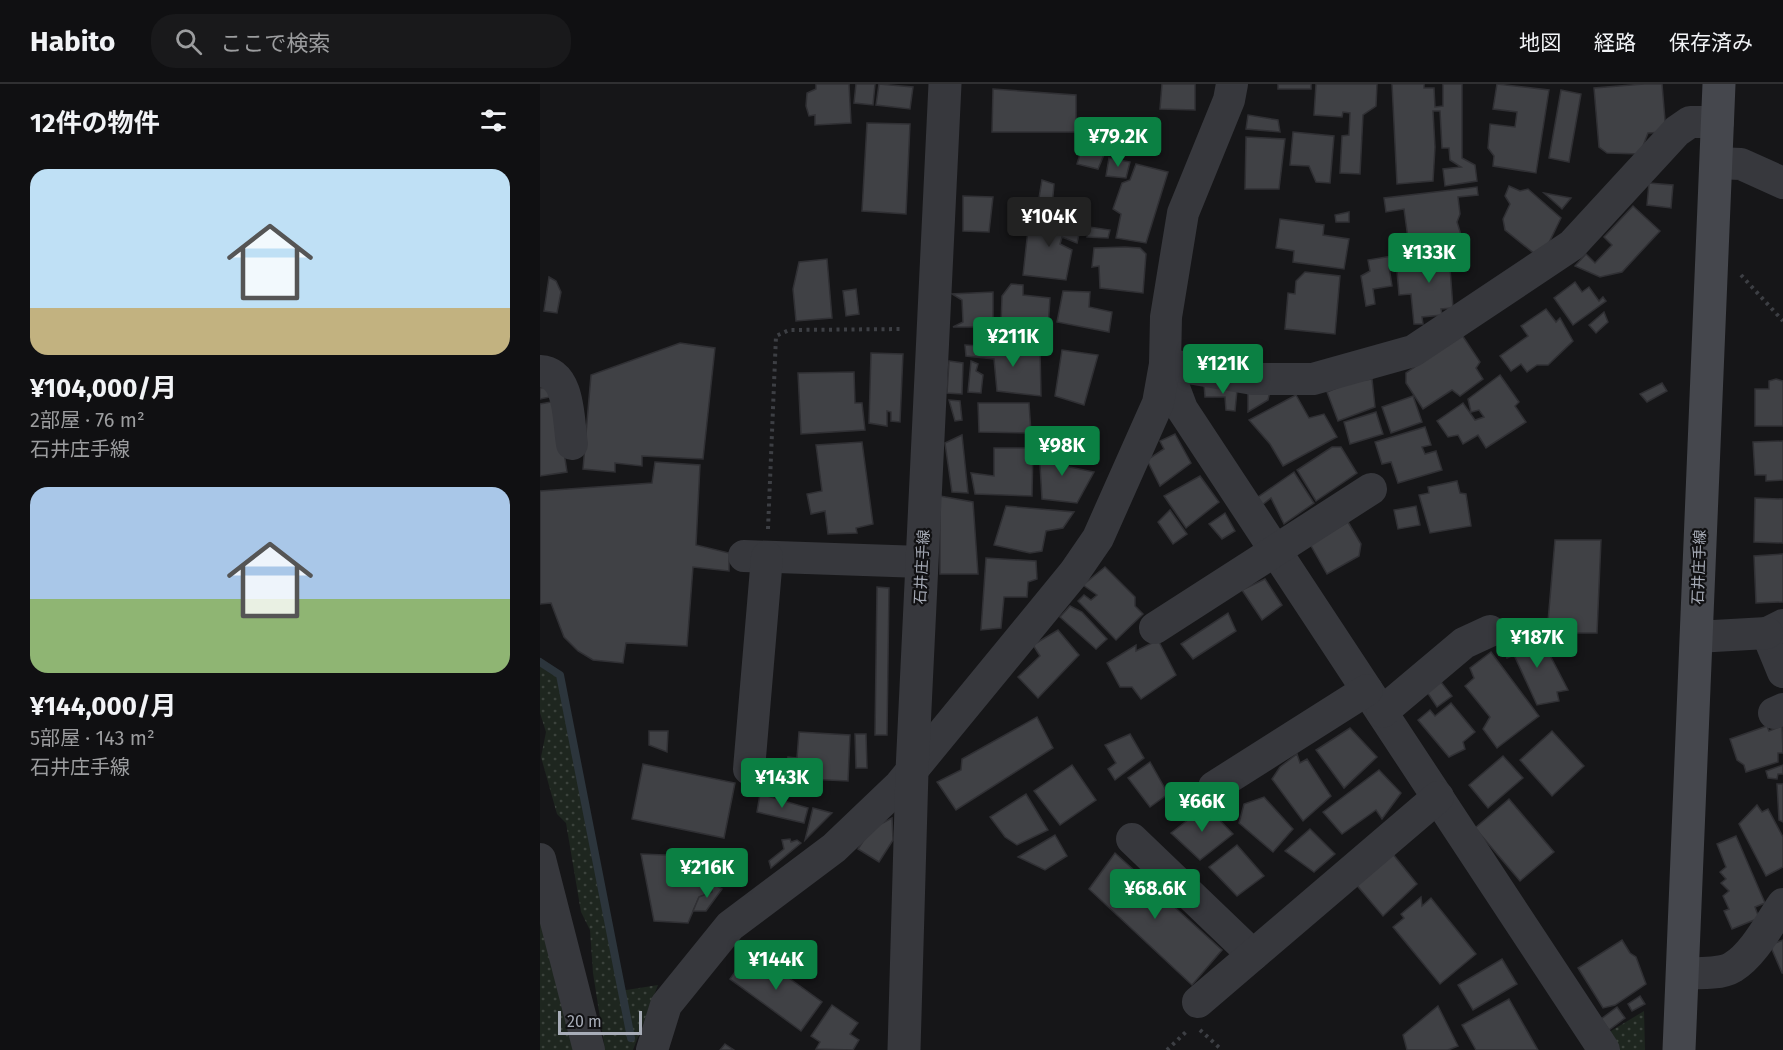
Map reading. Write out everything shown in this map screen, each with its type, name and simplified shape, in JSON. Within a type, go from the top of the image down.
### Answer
[{"type":"main road","name":"石井庄手線","points":[[1679,1050],[1719,84]]},
{"type":"street","name":"石井庄手線","points":[[904,1050],[912,771],[945,84]]},
{"type":"street","points":[[652,1050],[666,1005],[730,926],[834,848],[912,771],[1074,573],[1098,538],[1158,402],[1165,364],[1166,318],[1183,213],[1229,100],[1232,84]]},
{"type":"street","points":[[1165,364],[1253,379],[1313,379],[1413,351],[1572,245],[1677,131],[1690,122],[1718,123]]},
{"type":"street","points":[[1716,163],[1741,164],[1783,183]]},
{"type":"street","points":[[1165,364],[1182,409],[1604,1050]]},
{"type":"street","points":[[540,371],[554,375],[563,387],[572,444]]},
{"type":"street","points":[[1155,628],[1371,489]]},
{"type":"street","points":[[749,769],[756,556],[922,562]]},
{"type":"street","points":[[1696,637],[1775,629],[1783,672]]},
{"type":"street","points":[[1214,787],[1375,701],[1464,643],[1490,631]]},
{"type":"street","points":[[1198,1002],[1438,797]]},
{"type":"street","points":[[1132,839],[1253,955]]},
{"type":"street","points":[[540,859],[589,1050]]},
{"type":"street","points":[[1683,973],[1732,968],[1746,955],[1783,904]]},
{"type":"path","points":[[1737,270],[1783,321]]},
{"type":"path","points":[[756,556],[776,336],[789,330],[905,329]]},
{"type":"path","points":[[1167,1050],[1194,1024],[1222,1050]]},
{"type":"shaded area","points":[[540,665],[558,676],[620,991],[658,985],[633,1050],[605,1050],[593,973],[590,930],[581,912],[566,823],[557,814],[541,757],[546,732],[540,713]]},
{"type":"shaded area","points":[[540,901],[574,1050],[540,1050]]},
{"type":"shaded area","points":[[1644,1011],[1645,1050],[1610,1050],[1601,1037]]},
{"type":"building","points":[[816,84],[849,84],[851,123],[815,125],[815,115],[809,116],[806,106],[807,93],[816,89]]},
{"type":"building","points":[[856,84],[875,84],[873,105],[854,103]]},
{"type":"building","points":[[879,84],[913,87],[910,109],[876,105]]},
{"type":"building","points":[[1162,84],[1195,84],[1195,110],[1160,109]]},
{"type":"building","points":[[1278,84],[1311,84],[1311,89],[1278,89]]},
{"type":"building","points":[[1316,84],[1377,84],[1376,106],[1363,115],[1360,174],[1340,173],[1342,136],[1349,135],[1350,113],[1343,112],[1342,117],[1314,115]]},
{"type":"building","points":[[1392,84],[1424,84],[1424,88],[1434,88],[1435,107],[1443,106],[1443,84],[1462,84],[1462,158],[1475,165],[1477,181],[1445,186],[1443,169],[1461,167],[1450,160],[1449,148],[1442,148],[1440,111],[1433,111],[1435,147],[1433,181],[1397,184]]},
{"type":"building","points":[[1497,84],[1549,90],[1536,173],[1493,166],[1494,156],[1488,148],[1490,124],[1515,127],[1517,112],[1493,109]]},
{"type":"building","points":[[1662,84],[1666,132],[1648,133],[1640,154],[1607,153],[1599,147],[1594,88]]},
{"type":"building","points":[[993,89],[1076,95],[1076,132],[992,132]]},
{"type":"building","points":[[1561,90],[1581,94],[1569,162],[1549,158]]},
{"type":"building","points":[[1248,115],[1278,120],[1280,132],[1246,129]]},
{"type":"building","points":[[867,123],[910,124],[906,214],[862,211]]},
{"type":"building","points":[[1293,132],[1334,136],[1330,183],[1316,182],[1309,166],[1290,165]]},
{"type":"building","points":[[1086,135],[1110,140],[1098,169],[1077,164]]},
{"type":"building","points":[[1246,137],[1285,139],[1279,189],[1245,189]]},
{"type":"building","points":[[1109,158],[1130,162],[1126,178],[1106,176]]},
{"type":"building","points":[[1136,164],[1168,172],[1146,243],[1116,238],[1121,214],[1113,209],[1122,183],[1130,180]]},
{"type":"building","points":[[1042,180],[1054,184],[1052,207],[1038,204]]},
{"type":"building","points":[[1649,183],[1673,185],[1671,208],[1647,205]]},
{"type":"building","points":[[1509,186],[1520,191],[1528,189],[1561,218],[1541,259],[1505,230],[1503,219],[1510,204],[1505,196]]},
{"type":"building","points":[[1477,187],[1478,195],[1458,197],[1460,214],[1457,222],[1462,238],[1456,237],[1455,245],[1415,250],[1411,263],[1389,267],[1392,286],[1373,289],[1375,304],[1366,306],[1361,276],[1370,271],[1368,260],[1410,253],[1404,209],[1386,212],[1384,198]]},
{"type":"building","points":[[1544,193],[1571,198],[1562,209]]},
{"type":"building","points":[[963,196],[993,197],[989,232],[963,231]]},
{"type":"building","points":[[1633,206],[1660,231],[1622,272],[1600,277],[1575,266],[1586,254],[1595,263],[1612,245],[1604,237]]},
{"type":"building","points":[[1349,212],[1349,222],[1336,222],[1335,215]]},
{"type":"building","points":[[1043,213],[1081,226],[1077,243],[1062,237],[1060,244],[1072,250],[1066,280],[1023,275],[1029,221],[1040,225]]},
{"type":"building","points":[[1280,219],[1324,225],[1323,235],[1349,239],[1344,269],[1293,262],[1294,251],[1276,248]]},
{"type":"building","points":[[1089,227],[1110,230],[1108,238],[1087,237]]},
{"type":"building","points":[[1094,248],[1140,248],[1146,254],[1143,293],[1100,288],[1099,266],[1092,267]]},
{"type":"building","points":[[1457,250],[1458,263],[1450,268],[1453,308],[1441,309],[1442,315],[1422,317],[1423,324],[1414,324],[1411,294],[1399,295],[1397,271],[1416,269],[1415,255]]},
{"type":"building","points":[[827,259],[832,318],[796,321],[793,289],[799,262]]},
{"type":"building","points":[[1305,272],[1340,276],[1335,334],[1285,329],[1288,293],[1295,294],[1296,281]]},
{"type":"building","points":[[549,277],[556,281],[561,292],[557,313],[544,311]]},
{"type":"building","points":[[1575,282],[1582,292],[1589,287],[1599,301],[1603,297],[1606,301],[1573,325],[1554,298]]},
{"type":"building","points":[[1011,284],[1023,285],[1023,295],[1050,298],[1048,328],[1001,324],[1002,296]]},
{"type":"building","points":[[856,289],[859,314],[846,316],[843,291]]},
{"type":"building","points":[[1063,291],[1090,292],[1089,307],[1112,312],[1109,332],[1057,322]]},
{"type":"building","points":[[993,292],[993,327],[953,327],[963,322],[962,300],[952,294]]},
{"type":"building","points":[[1546,309],[1556,322],[1560,318],[1573,341],[1548,365],[1537,365],[1527,372],[1521,364],[1511,371],[1500,356],[1528,336],[1521,326]]},
{"type":"building","points":[[1604,312],[1608,322],[1596,333],[1589,325]]},
{"type":"building","points":[[1462,335],[1480,362],[1476,368],[1483,379],[1460,396],[1452,390],[1423,409],[1406,383],[1406,373]]},
{"type":"building","points":[[680,343],[715,348],[703,459],[642,456],[642,466],[615,463],[615,472],[583,469],[591,375]]},
{"type":"building","points":[[965,345],[1040,350],[1041,396],[997,391],[994,359],[966,356]]},
{"type":"building","points":[[1062,350],[1098,355],[1084,405],[1055,396]]},
{"type":"building","points":[[871,353],[903,354],[900,422],[891,421],[891,412],[887,411],[887,426],[869,423]]},
{"type":"building","points":[[949,361],[963,363],[962,394],[947,393]]},
{"type":"building","points":[[971,361],[978,364],[976,371],[983,375],[981,393],[968,392]]},
{"type":"building","points":[[854,372],[855,403],[862,403],[865,430],[801,434],[798,373]]},
{"type":"building","points":[[1500,375],[1519,402],[1515,406],[1526,422],[1486,448],[1478,435],[1463,444],[1458,435],[1448,437],[1437,421],[1463,403],[1475,420],[1484,417],[1479,410],[1471,412],[1468,399]]},
{"type":"building","points":[[1372,379],[1375,407],[1338,421],[1327,392],[1351,382]]},
{"type":"building","points":[[1776,379],[1783,381],[1783,426],[1755,426],[1755,389],[1769,389],[1769,381]]},
{"type":"building","points":[[1662,383],[1667,391],[1647,402],[1640,394]]},
{"type":"building","points":[[1204,384],[1237,390],[1235,411],[1226,410],[1225,397],[1205,397]]},
{"type":"building","points":[[553,386],[555,396],[540,399],[540,388]]},
{"type":"building","points":[[1248,387],[1270,391],[1268,400],[1248,412]]},
{"type":"building","points":[[1296,395],[1309,418],[1324,414],[1337,437],[1283,466],[1270,444],[1249,420]]},
{"type":"building","points":[[1413,396],[1422,422],[1391,433],[1382,407]]},
{"type":"building","points":[[949,400],[960,401],[962,420],[955,421]]},
{"type":"building","points":[[551,402],[557,406],[567,472],[540,476],[540,404]]},
{"type":"building","points":[[978,403],[1029,403],[1031,433],[979,432]]},
{"type":"building","points":[[1376,412],[1383,434],[1350,444],[1344,422]]},
{"type":"building","points":[[1425,427],[1431,445],[1422,447],[1425,454],[1436,451],[1442,470],[1398,483],[1391,462],[1382,464],[1375,442]]},
{"type":"building","points":[[1175,434],[1191,463],[1160,486],[1147,460],[1164,449],[1160,441]]},
{"type":"building","points":[[962,435],[968,493],[952,492],[945,443]]},
{"type":"building","points":[[1783,441],[1783,480],[1766,481],[1766,475],[1755,475],[1753,442]]},
{"type":"building","points":[[862,442],[873,524],[856,528],[857,533],[828,534],[825,511],[811,514],[807,494],[822,491],[816,445]]},
{"type":"building","points":[[1058,442],[1071,451],[1065,466],[1094,472],[1077,503],[1042,499],[1040,465]]},
{"type":"building","points":[[1332,447],[1341,447],[1357,473],[1316,501],[1297,470]]},
{"type":"building","points":[[994,448],[1033,448],[1032,496],[975,494],[971,473],[994,476]]},
{"type":"building","points":[[655,462],[700,465],[696,545],[729,553],[729,571],[693,567],[687,646],[626,643],[623,663],[593,660],[578,651],[564,637],[551,603],[540,604],[540,491],[652,483]]},
{"type":"building","points":[[1294,472],[1314,503],[1284,524],[1271,498],[1262,505],[1258,497]]},
{"type":"building","points":[[1200,476],[1219,502],[1186,528],[1164,496]]},
{"type":"building","points":[[1457,481],[1460,493],[1466,494],[1471,526],[1430,533],[1419,495],[1429,493],[1428,487]]},
{"type":"building","points":[[940,496],[973,502],[978,574],[940,574]]},
{"type":"building","points":[[1755,498],[1783,499],[1783,543],[1754,542]]},
{"type":"building","points":[[1006,506],[1074,512],[1063,528],[1046,531],[1042,551],[1030,553],[994,545]]},
{"type":"building","points":[[1416,506],[1420,525],[1398,529],[1394,510]]},
{"type":"building","points":[[1170,510],[1187,534],[1173,544],[1158,522]]},
{"type":"building","points":[[1225,513],[1235,531],[1222,539],[1209,524]]},
{"type":"building","points":[[1348,522],[1361,544],[1359,556],[1327,574],[1310,544]]},
{"type":"building","points":[[1555,540],[1601,540],[1597,633],[1547,633]]},
{"type":"building","points":[[1783,554],[1783,602],[1756,603],[1754,556]]},
{"type":"building","points":[[986,558],[1036,561],[1037,579],[1028,582],[1027,597],[1004,597],[1001,628],[981,630]]},
{"type":"building","points":[[1105,567],[1135,597],[1135,606],[1143,614],[1116,640],[1078,601],[1084,595],[1091,600],[1097,595],[1083,585]]},
{"type":"building","points":[[1265,579],[1282,605],[1262,620],[1242,590]]},
{"type":"building","points":[[877,587],[889,588],[887,735],[875,735]]},
{"type":"building","points":[[1070,606],[1082,612],[1107,639],[1096,649],[1060,617]]},
{"type":"building","points":[[1228,613],[1236,631],[1193,659],[1181,644]]},
{"type":"building","points":[[1058,630],[1079,655],[1038,698],[1018,677],[1040,656],[1033,645]]},
{"type":"building","points":[[1518,637],[1526,637],[1519,649],[1541,638],[1568,690],[1557,692],[1559,701],[1537,705],[1514,655],[1507,658],[1501,644]]},
{"type":"building","points":[[1158,640],[1176,675],[1141,699],[1132,687],[1120,687],[1107,663],[1136,645],[1136,651]]},
{"type":"building","points":[[1491,652],[1539,716],[1497,748],[1483,729],[1490,717],[1465,686],[1474,678],[1470,668]]},
{"type":"building","points":[[1441,682],[1452,696],[1437,707],[1427,692]]},
{"type":"building","points":[[1451,703],[1475,732],[1463,742],[1465,749],[1449,757],[1418,720],[1430,710],[1435,716]]},
{"type":"building","points":[[1037,717],[1053,748],[956,810],[937,782],[961,770],[962,759]]},
{"type":"building","points":[[1767,726],[1769,731],[1782,726],[1783,753],[1778,753],[1778,762],[1746,772],[1744,765],[1737,760],[1730,739]]},
{"type":"building","points":[[1350,728],[1377,757],[1344,788],[1316,750]]},
{"type":"building","points":[[649,731],[668,731],[667,752],[649,745]]},
{"type":"building","points":[[1552,731],[1584,766],[1552,796],[1520,760]]},
{"type":"building","points":[[799,732],[850,735],[848,781],[787,778],[788,757],[797,758]]},
{"type":"building","points":[[855,734],[866,734],[867,768],[856,768]]},
{"type":"building","points":[[1130,734],[1144,758],[1115,780],[1108,769],[1116,763],[1105,745]]},
{"type":"building","points":[[1297,754],[1300,763],[1307,759],[1331,796],[1303,821],[1272,779],[1280,767]]},
{"type":"building","points":[[1503,756],[1523,778],[1488,808],[1469,785]]},
{"type":"building","points":[[1150,762],[1168,794],[1150,807],[1128,778]]},
{"type":"building","points":[[643,764],[735,783],[724,838],[632,819]]},
{"type":"building","points":[[1072,765],[1096,800],[1060,825],[1034,791]]},
{"type":"building","points":[[1783,765],[1783,774],[1778,774],[1777,779],[1768,778],[1766,771]]},
{"type":"building","points":[[1379,770],[1401,793],[1382,819],[1376,810],[1342,834],[1323,812]]},
{"type":"building","points":[[1777,784],[1783,784],[1783,822],[1779,820]]},
{"type":"building","points":[[760,794],[808,808],[804,823],[757,812]]},
{"type":"building","points":[[1026,794],[1048,830],[1017,845],[1005,837],[990,817]]},
{"type":"building","points":[[1264,797],[1293,829],[1273,852],[1239,823],[1244,804]]},
{"type":"building","points":[[1509,799],[1554,852],[1520,881],[1475,828]]},
{"type":"building","points":[[1757,805],[1762,812],[1768,809],[1783,837],[1783,867],[1766,876],[1739,824]]},
{"type":"building","points":[[1206,806],[1233,834],[1200,860],[1171,833]]},
{"type":"building","points":[[813,808],[832,813],[805,840]]},
{"type":"building","points":[[892,818],[893,840],[879,862],[858,849],[871,829]]},
{"type":"building","points":[[1310,829],[1335,854],[1314,872],[1285,851]]},
{"type":"building","points":[[1055,835],[1067,856],[1045,870],[1018,857]]},
{"type":"building","points":[[1736,836],[1765,903],[1755,907],[1759,918],[1732,929],[1724,911],[1729,909],[1723,896],[1729,891],[1721,883],[1726,879],[1720,872],[1726,867],[1717,844]]},
{"type":"building","points":[[790,839],[791,842],[797,840],[801,843],[771,868],[769,861],[784,849],[782,840]]},
{"type":"building","points":[[1237,845],[1264,876],[1237,896],[1209,867]]},
{"type":"building","points":[[1115,853],[1222,950],[1192,985],[1089,889]]},
{"type":"building","points":[[1392,853],[1417,884],[1383,916],[1354,882]]},
{"type":"building","points":[[641,854],[713,857],[712,892],[699,897],[688,923],[654,921]]},
{"type":"building","points":[[712,883],[722,889],[706,911],[693,911],[699,897],[712,892]]},
{"type":"building","points":[[1421,897],[1422,906],[1431,898],[1476,954],[1440,984],[1393,927],[1404,918],[1401,914]]},
{"type":"building","points":[[1622,940],[1630,953],[1636,957],[1646,984],[1615,1005],[1603,1008],[1578,968]]},
{"type":"building","points":[[1783,940],[1783,973],[1782,973],[1770,945]]},
{"type":"building","points":[[750,950],[822,1002],[801,1031],[730,979]]},
{"type":"building","points":[[1502,959],[1517,984],[1473,1010],[1458,985]]},
{"type":"building","points":[[1640,996],[1645,1004],[1632,1011],[1628,1004]]},
{"type":"building","points":[[1509,999],[1538,1050],[1476,1050],[1462,1025]]},
{"type":"building","points":[[832,1005],[858,1023],[850,1034],[859,1040],[853,1050],[816,1049],[820,1042],[811,1036]]},
{"type":"building","points":[[1438,1006],[1458,1046],[1448,1050],[1407,1050],[1403,1035]]},
{"type":"building","points":[[1617,1007],[1625,1018],[1609,1030],[1601,1019]]},
{"type":"building","points":[[725,1044],[734,1050],[720,1050]]},
{"type":"waterway","points":[[540,662],[560,675],[631,1038]]}]
